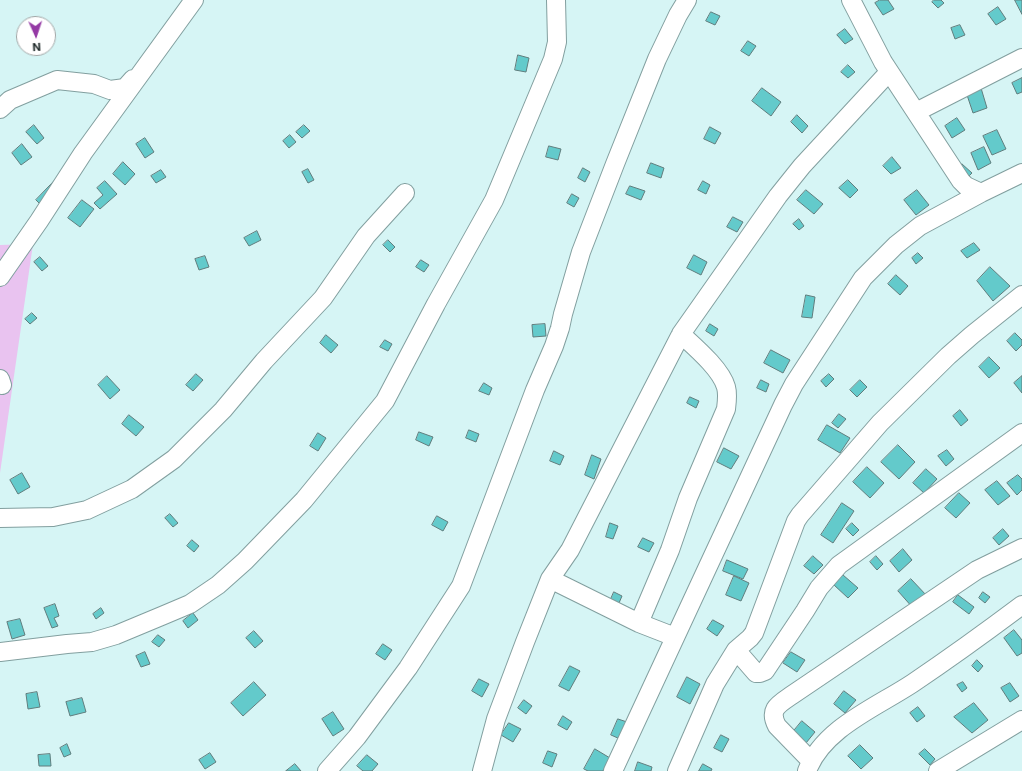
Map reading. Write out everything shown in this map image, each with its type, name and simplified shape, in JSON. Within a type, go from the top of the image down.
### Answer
[{"type":"street","points":[[0,277],[39,221],[83,153],[194,0]]},
{"type":"street","points":[[0,652],[92,642],[116,635],[190,604],[218,585],[246,561],[304,500],[385,401],[436,304],[494,200],[553,59],[557,42],[556,0]]},
{"type":"street","points":[[327,771],[357,737],[408,668],[461,586],[535,390],[554,346],[581,252],[657,59],[678,15],[688,0]]},
{"type":"street","points":[[852,0],[889,72],[961,181],[966,186],[980,193]]},
{"type":"street","points":[[916,112],[1022,58]]},
{"type":"street","points":[[0,109],[10,100],[57,80],[94,84],[110,90],[125,88],[151,59]]},
{"type":"street","points":[[482,771],[496,719],[550,580],[570,550],[681,334],[782,190],[802,166],[889,72]]},
{"type":"street","points":[[613,771],[783,405],[794,384],[863,278],[896,245],[920,226],[980,193],[1022,173]]},
{"type":"street","points":[[0,518],[53,517],[88,510],[132,489],[174,459],[223,410],[264,361],[323,298],[366,236],[405,193]]},
{"type":"street","points":[[677,771],[715,684],[736,650],[754,633],[796,521],[880,423],[948,356],[1022,295]]},
{"type":"street","points":[[639,623],[670,550],[688,498],[726,408],[726,386],[722,379],[711,363],[681,334]]},
{"type":"street","points":[[736,650],[756,673],[765,671],[819,588],[840,565],[1022,433]]},
{"type":"street","points":[[1022,548],[973,573],[792,695],[776,707],[774,719],[777,726],[809,766],[824,744],[849,722],[904,689],[974,641],[1022,605]]},
{"type":"street","points":[[550,580],[639,623],[675,637]]},
{"type":"street","points":[[938,771],[1022,720]]},
{"type":"shaded area","points":[[33,244],[0,473],[0,245]]},
{"type":"building","points":[[880,0],[888,0],[894,9],[883,15],[875,3]]},
{"type":"building","points":[[934,0],[941,0],[944,3],[938,8],[932,2]]},
{"type":"building","points":[[1015,0],[1022,0],[1022,14]]},
{"type":"building","points":[[998,7],[1006,19],[996,25],[988,14]]},
{"type":"building","points":[[711,12],[720,16],[715,25],[706,21]]},
{"type":"building","points":[[960,25],[965,35],[955,39],[951,28]]},
{"type":"building","points":[[845,29],[853,39],[845,44],[837,35]]},
{"type":"building","points":[[748,41],[756,46],[749,56],[741,51]]},
{"type":"building","points":[[518,55],[529,58],[526,72],[515,70]]},
{"type":"building","points":[[848,65],[855,72],[848,78],[841,72]]},
{"type":"building","points":[[1022,78],[1022,92],[1017,94],[1012,83]]},
{"type":"building","points":[[762,88],[781,102],[771,116],[752,101]]},
{"type":"building","points":[[981,88],[987,108],[973,113],[966,92]]},
{"type":"building","points":[[797,115],[808,126],[802,133],[791,122]]},
{"type":"building","points":[[957,118],[965,130],[952,138],[945,126]]},
{"type":"building","points":[[34,125],[44,138],[37,144],[26,132]]},
{"type":"building","points":[[304,125],[310,131],[302,138],[296,132]]},
{"type":"building","points":[[710,127],[721,133],[715,144],[704,139]]},
{"type":"building","points":[[997,130],[1006,149],[992,155],[983,136]]},
{"type":"building","points":[[290,135],[296,142],[289,148],[283,141]]},
{"type":"building","points":[[145,138],[154,152],[145,158],[136,144]]},
{"type":"building","points":[[22,144],[32,157],[21,165],[12,153]]},
{"type":"building","points":[[549,146],[561,149],[558,160],[546,157]]},
{"type":"building","points":[[984,147],[991,163],[978,170],[971,153]]},
{"type":"building","points":[[892,157],[901,168],[891,174],[883,166]]},
{"type":"building","points":[[123,162],[135,174],[125,185],[113,174]]},
{"type":"building","points":[[651,163],[664,168],[661,178],[647,173]]},
{"type":"building","points":[[962,164],[972,173],[966,179],[957,170]]},
{"type":"building","points":[[583,168],[590,172],[585,182],[578,178]]},
{"type":"building","points":[[308,169],[314,180],[308,183],[302,172]]},
{"type":"building","points":[[161,170],[166,177],[156,183],[151,176]]},
{"type":"building","points":[[56,179],[43,207],[36,200]]},
{"type":"building","points":[[848,180],[858,190],[850,198],[839,188]]},
{"type":"building","points":[[105,181],[117,194],[100,209],[94,203],[103,195],[97,188]]},
{"type":"building","points":[[703,181],[710,185],[706,194],[698,190]]},
{"type":"building","points":[[630,186],[645,191],[641,200],[626,194]]},
{"type":"building","points":[[806,190],[823,204],[814,214],[797,200]]},
{"type":"building","points":[[917,190],[929,205],[916,215],[904,200]]},
{"type":"building","points":[[572,194],[579,198],[574,207],[567,203]]},
{"type":"building","points":[[82,200],[94,209],[80,227],[68,218]]},
{"type":"building","points":[[733,217],[743,222],[737,232],[727,227]]},
{"type":"building","points":[[799,219],[804,226],[799,230],[793,224]]},
{"type":"building","points":[[257,231],[261,240],[249,246],[244,238]]},
{"type":"building","points":[[388,240],[395,247],[390,252],[383,245]]},
{"type":"building","points":[[974,243],[980,250],[967,258],[961,251]]},
{"type":"building","points":[[918,253],[923,258],[916,264],[912,258]]},
{"type":"building","points":[[694,255],[707,262],[701,275],[687,268]]},
{"type":"building","points":[[205,256],[209,267],[199,270],[195,259]]},
{"type":"building","points":[[40,257],[48,266],[42,271],[34,262]]},
{"type":"building","points":[[421,260],[429,265],[424,272],[416,267]]},
{"type":"building","points":[[990,267],[1010,286],[993,301],[977,281]]},
{"type":"building","points":[[896,275],[908,286],[900,295],[888,284]]},
{"type":"building","points":[[806,295],[815,297],[812,318],[802,317]]},
{"type":"building","points":[[32,313],[37,318],[30,324],[25,319]]},
{"type":"building","points":[[545,324],[546,336],[533,337],[532,325]]},
{"type":"building","points":[[710,324],[718,329],[714,336],[706,331]]},
{"type":"building","points":[[1015,333],[1022,340],[1022,345],[1016,351],[1007,341]]},
{"type":"building","points":[[326,335],[338,345],[331,353],[320,343]]},
{"type":"building","points":[[385,340],[392,344],[388,351],[380,347]]},
{"type":"building","points":[[771,350],[790,360],[783,373],[764,363]]},
{"type":"building","points":[[989,357],[1000,368],[989,378],[979,367]]},
{"type":"building","points":[[196,374],[203,380],[193,391],[186,385]]},
{"type":"building","points":[[829,374],[834,379],[826,387],[821,381]]},
{"type":"building","points":[[107,376],[120,390],[110,399],[98,385]]},
{"type":"building","points":[[1022,376],[1022,393],[1014,383]]},
{"type":"building","points":[[761,380],[769,384],[766,392],[757,388]]},
{"type":"building","points":[[860,380],[867,387],[857,397],[850,390]]},
{"type":"building","points":[[484,383],[492,388],[489,395],[479,391]]},
{"type":"building","points":[[690,397],[699,401],[696,408],[687,403]]},
{"type":"building","points":[[960,410],[968,420],[961,426],[953,416]]},
{"type":"building","points":[[839,414],[846,419],[838,428],[832,423]]},
{"type":"building","points":[[129,415],[144,427],[136,436],[122,424]]},
{"type":"building","points":[[827,425],[850,438],[840,453],[818,440]]},
{"type":"building","points":[[469,430],[479,434],[476,442],[466,438]]},
{"type":"building","points":[[419,432],[433,437],[429,446],[416,440]]},
{"type":"building","points":[[318,433],[326,438],[318,451],[310,446]]},
{"type":"building","points":[[898,445],[915,462],[899,479],[881,462]]},
{"type":"building","points":[[724,448],[739,456],[731,469],[717,462]]},
{"type":"building","points":[[947,450],[954,459],[946,466],[938,456]]},
{"type":"building","points":[[554,451],[564,456],[560,465],[550,461]]},
{"type":"building","points":[[592,455],[601,459],[594,479],[585,475]]},
{"type":"building","points":[[867,467],[884,483],[870,498],[853,482]]},
{"type":"building","points":[[926,469],[937,479],[924,493],[913,483]]},
{"type":"building","points":[[22,473],[30,487],[18,494],[10,480]]},
{"type":"building","points":[[1018,475],[1022,479],[1022,490],[1017,495],[1007,483]]},
{"type":"building","points":[[997,481],[1010,496],[998,505],[985,490]]},
{"type":"building","points":[[959,493],[970,503],[956,518],[945,508]]},
{"type":"building","points":[[842,503],[854,511],[833,543],[821,535]]},
{"type":"building","points":[[170,514],[178,523],[173,527],[165,518]]},
{"type":"building","points":[[437,516],[448,522],[443,531],[432,525]]},
{"type":"building","points":[[610,523],[618,526],[613,539],[606,537]]},
{"type":"building","points":[[852,523],[859,530],[853,536],[846,529]]},
{"type":"building","points":[[1003,529],[1009,536],[999,545],[993,538]]},
{"type":"building","points":[[643,538],[654,543],[649,552],[638,547]]},
{"type":"building","points":[[192,540],[199,546],[194,552],[187,546]]},
{"type":"building","points":[[903,549],[912,560],[899,572],[890,561]]},
{"type":"building","points":[[813,556],[823,565],[814,574],[804,566]]},
{"type":"building","points":[[876,556],[883,564],[877,570],[870,562]]},
{"type":"building","points":[[727,560],[748,569],[743,579],[723,571]]},
{"type":"building","points":[[843,575],[858,588],[848,598],[834,585]]},
{"type":"building","points":[[734,576],[749,583],[741,601],[726,595]]},
{"type":"building","points":[[911,579],[927,596],[913,608],[898,591]]},
{"type":"building","points":[[614,592],[622,596],[619,603],[611,599]]},
{"type":"building","points":[[983,592],[990,597],[985,603],[979,598]]},
{"type":"building","points":[[958,595],[974,607],[969,614],[953,602]]},
{"type":"building","points":[[55,604],[59,616],[54,618],[58,626],[52,628],[44,608]]},
{"type":"building","points":[[101,608],[104,613],[96,619],[93,614]]},
{"type":"building","points":[[193,613],[198,620],[188,628],[183,621]]},
{"type":"building","points":[[20,619],[25,635],[12,639],[7,622]]},
{"type":"building","points":[[713,620],[724,626],[717,636],[707,629]]},
{"type":"building","points":[[1014,630],[1022,640],[1022,653],[1017,656],[1004,638]]},
{"type":"building","points":[[254,631],[263,641],[255,648],[246,638]]},
{"type":"building","points":[[158,635],[165,640],[159,647],[152,642]]},
{"type":"building","points":[[383,644],[392,650],[385,660],[376,654]]},
{"type":"building","points":[[145,652],[150,664],[141,667],[136,656]]},
{"type":"building","points":[[791,652],[805,660],[797,672],[783,663]]},
{"type":"building","points":[[977,660],[983,666],[978,672],[972,666]]},
{"type":"building","points":[[570,666],[580,671],[569,691],[559,686]]},
{"type":"building","points":[[687,677],[700,684],[690,704],[677,697]]},
{"type":"building","points":[[479,679],[489,684],[482,697],[472,691]]},
{"type":"building","points":[[254,682],[266,695],[243,716],[231,703]]},
{"type":"building","points":[[963,682],[967,688],[962,692],[957,685]]},
{"type":"building","points":[[1010,683],[1019,696],[1010,702],[1001,688]]},
{"type":"building","points":[[844,691],[856,700],[845,713],[834,704]]},
{"type":"building","points":[[37,692],[40,707],[28,709],[26,694]]},
{"type":"building","points":[[82,698],[86,712],[70,716],[66,702]]},
{"type":"building","points":[[524,700],[532,706],[526,714],[518,708]]},
{"type":"building","points":[[974,703],[988,720],[972,733],[954,717]]},
{"type":"building","points":[[918,707],[925,716],[917,722],[910,713]]},
{"type":"building","points":[[333,712],[344,729],[333,736],[322,719]]},
{"type":"building","points":[[563,716],[572,722],[567,730],[558,725]]},
{"type":"building","points":[[618,719],[627,722],[620,739],[611,735]]},
{"type":"building","points":[[802,721],[815,732],[806,743],[793,732]]},
{"type":"building","points":[[509,723],[521,729],[513,742],[501,735]]},
{"type":"building","points":[[721,735],[729,739],[722,752],[714,748]]},
{"type":"building","points":[[67,744],[71,754],[64,757],[60,748]]},
{"type":"building","points":[[860,745],[873,758],[861,769],[848,756]]},
{"type":"building","points":[[595,749],[610,758],[603,771],[588,771],[584,769]]},
{"type":"building","points":[[925,749],[935,759],[930,765],[919,754]]},
{"type":"building","points":[[548,751],[557,754],[552,767],[543,763]]},
{"type":"building","points":[[210,753],[216,762],[205,769],[199,760]]},
{"type":"building","points":[[50,754],[51,766],[39,766],[38,755]]},
{"type":"building","points":[[367,755],[378,764],[372,771],[363,771],[357,766]]},
{"type":"building","points":[[638,762],[652,767],[651,771],[635,771]]},
{"type":"building","points":[[295,764],[301,771],[286,771]]},
{"type":"building","points":[[703,764],[712,769],[711,771],[699,771]]}]
